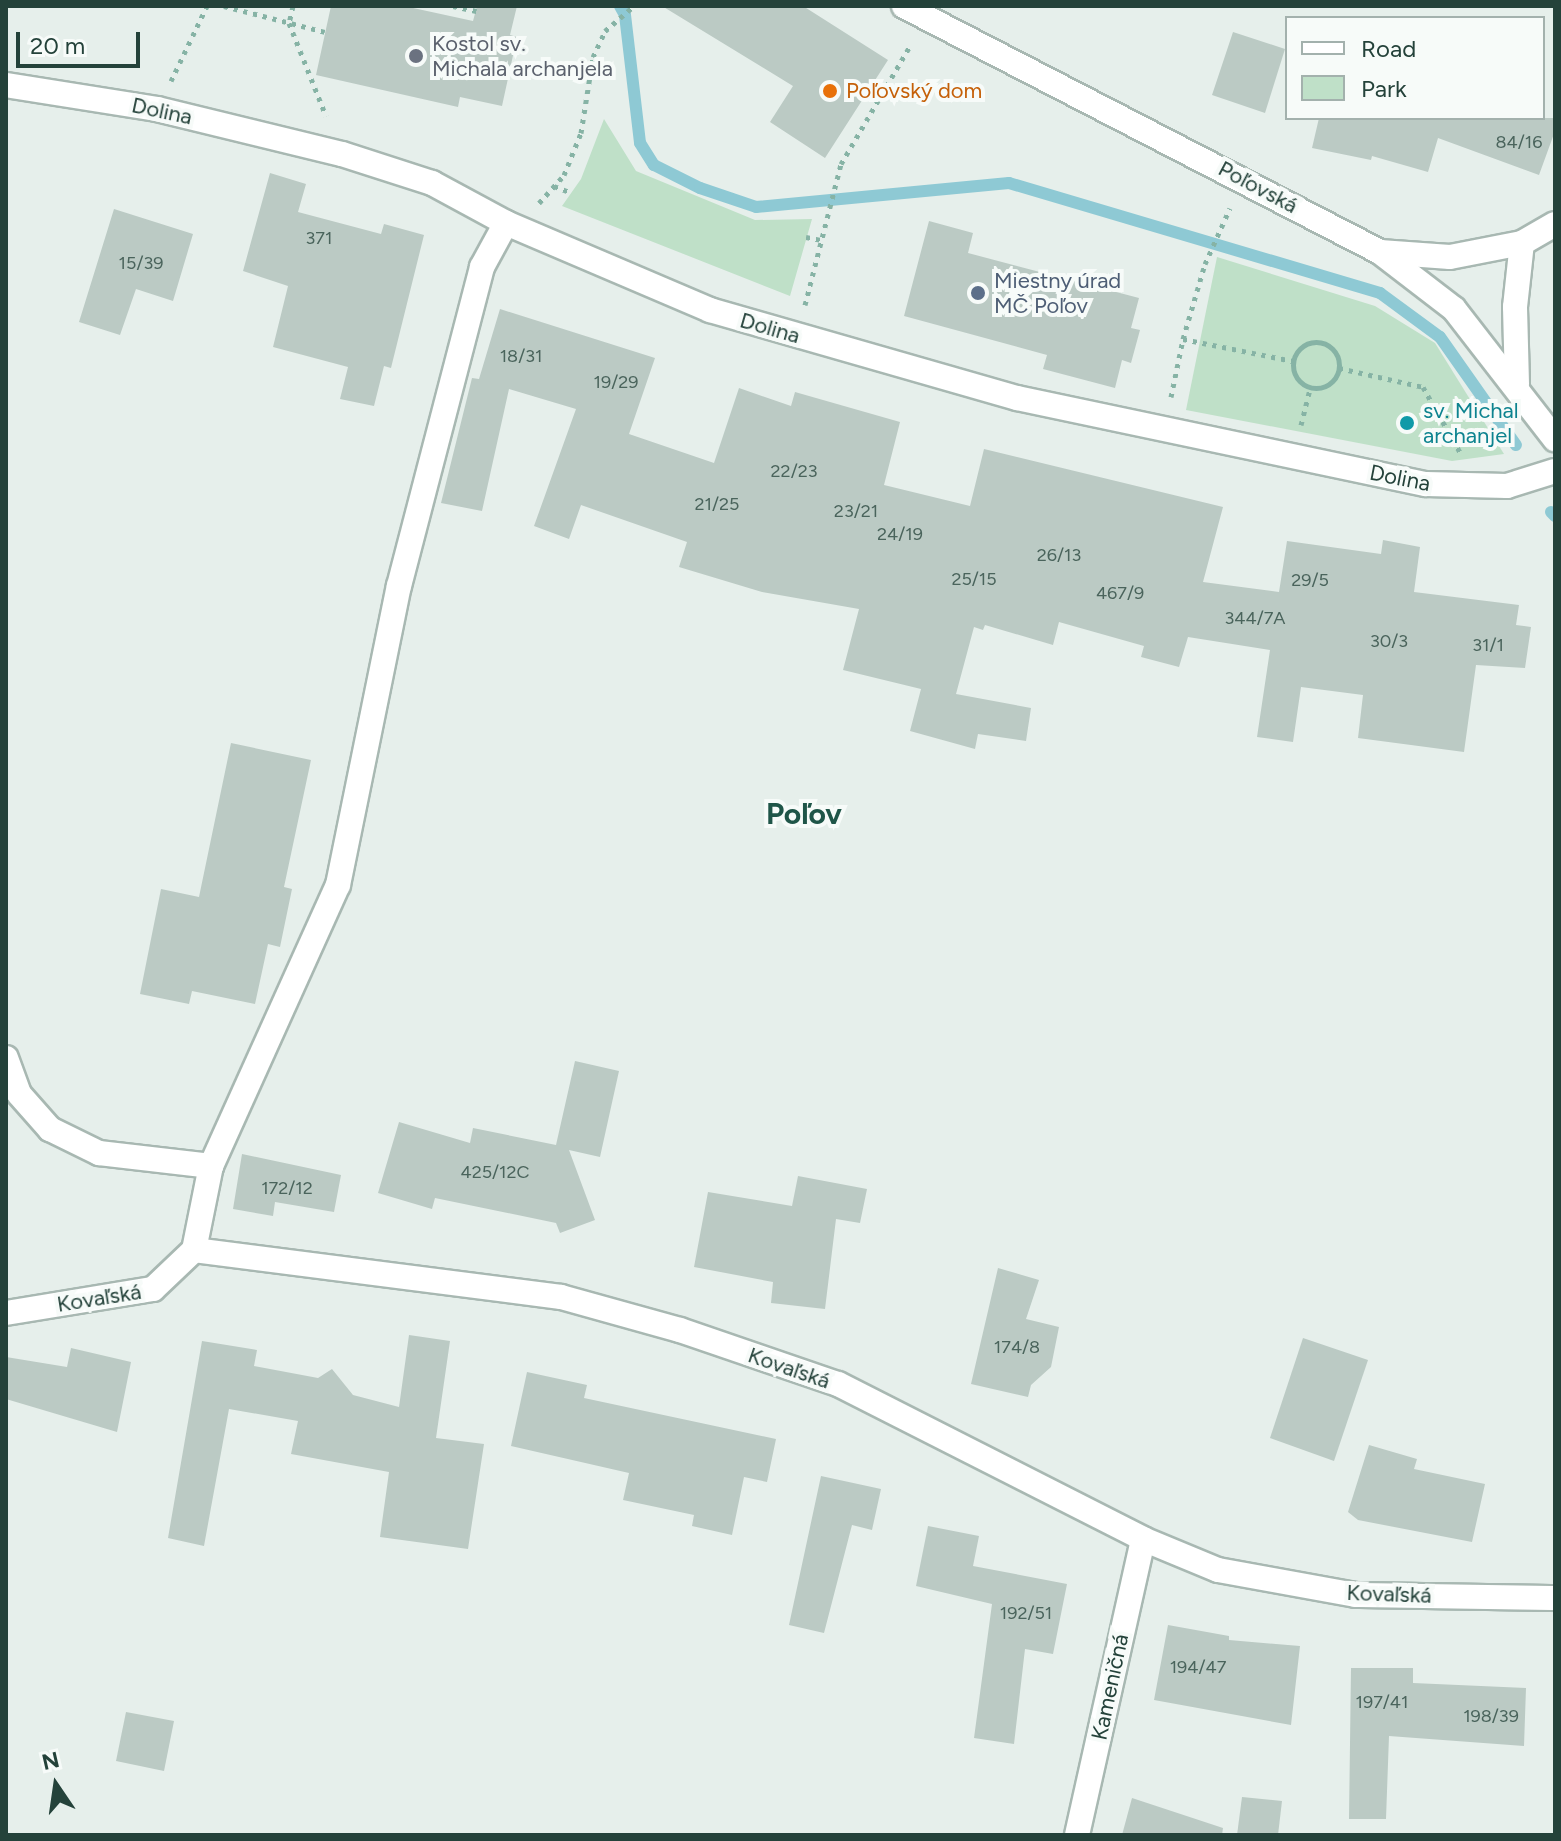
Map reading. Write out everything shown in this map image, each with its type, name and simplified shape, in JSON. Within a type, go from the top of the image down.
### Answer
[{"type":"street","name":"Poľovská","points":[[904,6],[1380,252],[1454,309],[1517,384],[1555,439]]},
{"type":"street","name":"Dolina","points":[[6,85],[157,109],[342,154],[432,183],[516,227],[710,310],[1017,398],[1426,484],[1479,488],[1540,479],[1555,471]]},
{"type":"street","points":[[1380,252],[1450,257],[1522,243],[1555,224]]},
{"type":"street","points":[[194,1250],[211,1166],[338,885],[399,586],[482,267],[516,227]]},
{"type":"street","points":[[1517,384],[1515,307],[1522,243]]},
{"type":"street","points":[[6,1058],[19,1094],[50,1129],[99,1153],[211,1166]]},
{"type":"street","name":"Kovaľská","points":[[6,1313],[153,1289],[194,1250],[561,1297],[680,1330],[838,1384],[1143,1539],[1218,1570],[1271,1584],[1356,1595],[1555,1598]]},
{"type":"street","name":"Kameničná","points":[[1077,1835],[1143,1539]]},
{"type":"path","points":[[157,109],[207,6]]},
{"type":"path","points":[[224,6],[325,32]]},
{"type":"path","points":[[293,6],[289,23],[342,154]]},
{"type":"path","points":[[453,6],[476,11]]},
{"type":"path","points":[[516,227],[554,186],[581,133],[593,57],[605,31],[634,6]]},
{"type":"path","points":[[797,335],[841,164],[927,18]]},
{"type":"path","points":[[554,186],[572,193]]},
{"type":"path","points":[[1163,429],[1183,339],[1205,264],[1218,233]]},
{"type":"path","points":[[806,237],[821,240]]},
{"type":"path","points":[[1183,339],[1293,361]]},
{"type":"path","points":[[1323,343],[1336,353],[1339,368],[1332,382],[1310,388],[1294,375],[1293,361],[1301,348],[1323,343]]},
{"type":"path","points":[[1339,368],[1423,387],[1479,488]]},
{"type":"green space","points":[[604,119],[636,171],[755,220],[812,219],[790,296],[562,206],[581,179]]},
{"type":"green space","points":[[1217,257],[1375,306],[1435,343],[1504,454],[1452,461],[1186,410]]},
{"type":"building","name":"Kostol sv. Michala archanjela","points":[[331,6],[404,6],[473,21],[477,6],[517,6],[510,35],[517,37],[502,106],[460,97],[458,107],[316,75]]},
{"type":"building","points":[[662,6],[803,6],[888,60],[825,158],[770,122],[793,86]]},
{"type":"building","points":[[1233,32],[1285,49],[1265,113],[1212,95]]},
{"type":"building","points":[[1555,118],[1555,131],[1539,175],[1438,138],[1428,172],[1372,156],[1371,160],[1312,148],[1319,120]]},
{"type":"building","points":[[270,173],[306,184],[298,212],[381,234],[384,224],[424,235],[391,368],[384,366],[374,406],[340,399],[348,367],[273,347],[288,286],[243,271]]},
{"type":"building","points":[[114,209],[193,234],[173,301],[136,289],[120,335],[79,322]]},
{"type":"building","points":[[929,221],[973,233],[968,253],[1139,298],[1131,328],[1140,330],[1131,363],[1122,360],[1115,388],[1043,369],[1047,355],[904,316]]},
{"type":"building","points":[[500,309],[655,358],[629,434],[714,463],[739,388],[791,406],[795,392],[900,422],[884,485],[970,506],[984,449],[1223,507],[1203,582],[1279,592],[1287,541],[1381,554],[1383,540],[1420,547],[1414,592],[1519,605],[1516,625],[1531,627],[1525,668],[1476,665],[1464,752],[1358,738],[1363,695],[1301,687],[1293,742],[1257,737],[1270,650],[1188,637],[1179,667],[1141,657],[1144,646],[1059,622],[1053,645],[985,625],[983,630],[974,627],[956,694],[1031,708],[1026,741],[978,734],[975,749],[910,731],[921,689],[843,670],[859,609],[762,592],[679,567],[687,542],[581,505],[569,539],[534,526],[576,409],[509,389],[482,511],[441,503],[472,378],[479,379]]},
{"type":"building","points":[[231,743],[311,760],[284,887],[292,889],[280,947],[268,944],[255,1004],[192,991],[189,1004],[140,994],[161,889],[199,897]]},
{"type":"building","points":[[575,1061],[619,1071],[600,1157],[569,1150],[595,1220],[560,1233],[556,1223],[435,1198],[432,1209],[378,1193],[399,1122],[470,1143],[473,1128],[556,1145]]},
{"type":"building","points":[[242,1154],[341,1175],[334,1212],[275,1202],[273,1216],[233,1209]]},
{"type":"building","points":[[798,1176],[867,1189],[860,1223],[836,1219],[825,1309],[771,1303],[773,1282],[694,1267],[708,1192],[792,1206]]},
{"type":"building","points":[[998,1268],[1039,1280],[1026,1319],[1059,1327],[1051,1367],[1031,1385],[1028,1397],[971,1384]]},
{"type":"building","points":[[409,1335],[450,1341],[436,1438],[484,1444],[468,1549],[380,1537],[389,1472],[291,1454],[298,1421],[229,1409],[204,1546],[168,1538],[202,1341],[257,1350],[254,1366],[318,1378],[332,1369],[353,1395],[399,1407]]},
{"type":"building","points":[[1303,1338],[1368,1360],[1334,1461],[1270,1438]]},
{"type":"building","points":[[71,1348],[131,1362],[117,1432],[6,1399],[6,1357],[67,1367]]},
{"type":"building","points":[[527,1372],[587,1385],[584,1398],[776,1439],[767,1482],[744,1477],[732,1535],[692,1526],[694,1515],[623,1500],[629,1473],[511,1446]]},
{"type":"building","points":[[1369,1445],[1417,1459],[1414,1469],[1485,1484],[1472,1542],[1358,1520],[1348,1512]]},
{"type":"building","points":[[821,1476],[881,1489],[872,1530],[852,1525],[824,1633],[789,1625]]},
{"type":"building","points":[[928,1526],[979,1536],[973,1566],[1067,1584],[1053,1654],[1025,1649],[1014,1744],[974,1738],[992,1604],[916,1586]]},
{"type":"building","points":[[1168,1625],[1229,1636],[1229,1640],[1300,1646],[1291,1725],[1154,1700]]},
{"type":"building","points":[[1351,1668],[1413,1668],[1413,1683],[1526,1688],[1524,1746],[1389,1736],[1386,1819],[1349,1819]]},
{"type":"building","points":[[126,1712],[174,1721],[164,1771],[116,1761]]},
{"type":"building","points":[[1242,1797],[1282,1801],[1278,1835],[1237,1835]]},
{"type":"building","points":[[1132,1798],[1223,1828],[1222,1835],[1122,1835]]},
{"type":"waterway","points":[[620,6],[625,15],[640,143],[654,165],[700,188],[756,207],[1009,183],[1380,293],[1440,337],[1516,445]]},
{"type":"waterway","points":[[1551,512],[1555,516]]},
{"type":"place","name":"Kostol sv. Michala archanjela","points":[[416,56]]},
{"type":"place","name":"Poľovský dom","points":[[830,91]]},
{"type":"place","name":"Miestny úrad MČ Poľov","points":[[978,293]]},
{"type":"place","name":"sv. Michal archanjel","points":[[1407,423]]},
{"type":"district","name":"Poľov","points":[[804,814]]}]
